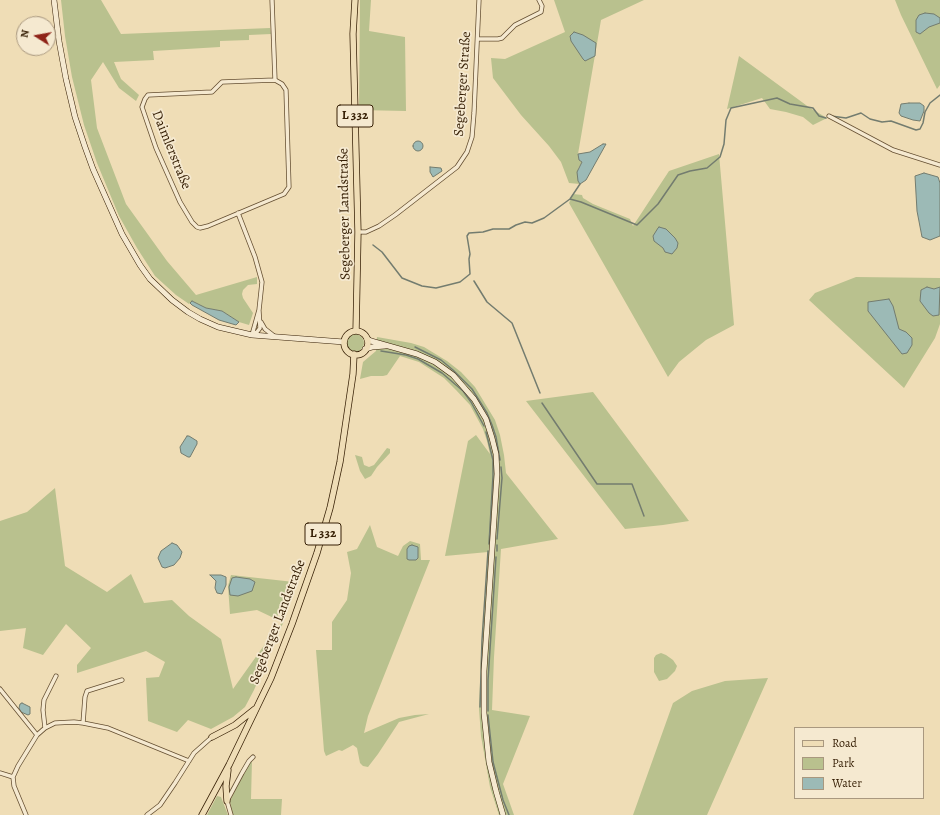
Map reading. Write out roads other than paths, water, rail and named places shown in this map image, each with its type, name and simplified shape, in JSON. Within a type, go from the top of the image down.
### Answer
[{"type":"main road","points":[[54,0],[60,51],[75,117],[93,169],[122,234],[150,279],[160,290],[188,312],[218,327],[252,335],[344,342]]},
{"type":"main road","name":"Segeberger Landstraße","points":[[355,0],[353,34],[358,232],[356,331]]},
{"type":"main road","points":[[390,346],[372,347],[360,353],[354,354],[347,350],[344,342],[349,333],[356,331],[362,333],[367,339],[407,350],[435,362],[453,376],[469,392],[481,410],[494,442],[497,461],[497,483],[484,671],[484,713],[489,762],[504,815]]},
{"type":"main road","points":[[366,349],[367,339]]},
{"type":"main road","name":"Segeberger Landstraße","points":[[202,815],[271,678],[302,598],[330,508],[340,462],[347,425],[354,354]]},
{"type":"main road","points":[[212,737],[235,724],[258,706]]},
{"type":"main road","points":[[228,765],[226,786],[228,801]]},
{"type":"street","points":[[272,0],[275,80]]},
{"type":"street","name":"Segeberger Straße","points":[[358,232],[366,232],[379,226],[445,177],[457,167],[463,158],[472,137],[479,0]]},
{"type":"street","points":[[478,39],[502,38],[515,25],[540,12],[542,6],[539,0]]},
{"type":"street","name":"Daimlerstraße","points":[[275,80],[282,84],[286,90],[289,187],[284,194],[238,213],[200,228],[194,226],[170,182],[142,107],[143,101],[148,95],[212,92],[222,82],[275,80]]},
{"type":"street","points":[[829,116],[893,150],[940,165]]},
{"type":"street","points":[[238,213],[260,273],[262,290],[259,310],[252,335]]},
{"type":"street","points":[[252,335],[259,330],[259,310]]},
{"type":"street","points":[[260,321],[275,337]]},
{"type":"street","points":[[45,728],[42,710],[44,700],[56,676]]},
{"type":"street","points":[[83,723],[85,697],[87,691],[122,680]]},
{"type":"street","points":[[0,689],[37,735]]},
{"type":"street","points":[[26,815],[14,786],[13,777],[37,735],[45,728],[55,723],[74,722],[108,728],[189,761]]},
{"type":"street","points":[[147,815],[160,805],[189,761],[200,747],[212,737]]},
{"type":"street","points":[[231,815],[228,801],[242,772],[249,761],[254,757]]},
{"type":"street","points":[[0,773],[13,777]]},
{"type":"water","points":[[925,13],[934,14],[940,18],[940,23],[929,27],[920,34],[916,32],[916,20],[919,15]]},
{"type":"water","points":[[574,32],[583,35],[596,43],[595,56],[585,61],[583,59],[571,41],[570,36]]},
{"type":"water","points":[[920,103],[924,106],[924,111],[920,121],[901,116],[899,113],[901,104]]},
{"type":"water","points":[[416,141],[420,141],[423,146],[420,151],[416,151],[413,148],[413,144]]},
{"type":"water","points":[[603,144],[606,144],[586,180],[580,184],[578,181],[577,172],[582,162],[579,160],[578,154],[590,152]]},
{"type":"water","points":[[430,167],[441,168],[442,171],[433,177],[430,172]]},
{"type":"water","points":[[924,173],[938,177],[940,183],[940,236],[930,240],[922,237],[917,211],[915,176]]},
{"type":"water","points":[[659,227],[666,229],[678,243],[677,248],[672,254],[665,252],[663,248],[654,241],[653,236]]},
{"type":"water","points":[[927,287],[934,289],[940,287],[939,315],[933,316],[920,301],[921,290]]},
{"type":"water","points":[[889,299],[893,306],[899,329],[906,332],[912,338],[912,345],[907,353],[902,354],[868,311],[868,302]]},
{"type":"water","points":[[192,301],[206,308],[222,311],[239,322],[236,325],[219,320],[192,305],[190,303]]},
{"type":"water","points":[[187,436],[197,441],[197,444],[190,457],[181,453],[180,447]]},
{"type":"water","points":[[172,543],[177,545],[182,552],[180,558],[174,565],[165,568],[162,567],[158,558],[161,551]]},
{"type":"water","points":[[412,545],[418,547],[418,558],[416,560],[407,559],[407,549]]},
{"type":"water","points":[[210,575],[221,575],[226,577],[226,585],[222,594],[217,593],[215,588],[216,581]]},
{"type":"water","points":[[236,577],[250,579],[255,582],[252,591],[238,596],[230,595],[229,587],[232,578]]},
{"type":"water","points":[[22,703],[30,707],[30,714],[28,715],[21,712],[19,708],[20,704]]},
{"type":"waterway","points":[[831,116],[846,118],[861,113],[870,119],[882,122],[891,121],[916,130],[920,129],[925,112],[930,103],[940,95]]},
{"type":"waterway","points":[[570,199],[637,225],[658,204],[678,175],[707,168],[720,157],[724,144],[726,120],[731,108],[777,98],[790,104],[813,108],[819,116],[826,118]]},
{"type":"waterway","points":[[373,245],[382,252],[402,278],[422,286],[436,288],[460,282],[470,274],[470,254],[467,236],[469,233],[483,232],[493,229],[509,229],[525,222],[532,223],[544,218],[570,199],[580,184]]},
{"type":"waterway","points":[[474,281],[487,302],[512,323],[540,393]]},
{"type":"waterway","points":[[415,347],[441,360],[472,389],[487,413],[492,425],[496,437],[500,460]]},
{"type":"waterway","points":[[381,351],[406,355],[418,359],[442,373],[463,391],[471,402],[484,426]]},
{"type":"waterway","points":[[542,403],[597,484],[632,484],[644,516]]},
{"type":"waterway","points":[[486,432],[493,460],[489,544]]},
{"type":"waterway","points":[[497,539],[502,478],[501,467]]},
{"type":"waterway","points":[[497,545],[497,551]]},
{"type":"waterway","points":[[480,707],[482,640],[488,551]]},
{"type":"waterway","points":[[488,711],[488,680],[496,557]]},
{"type":"waterway","points":[[488,715],[493,762],[503,800],[509,815]]}]
